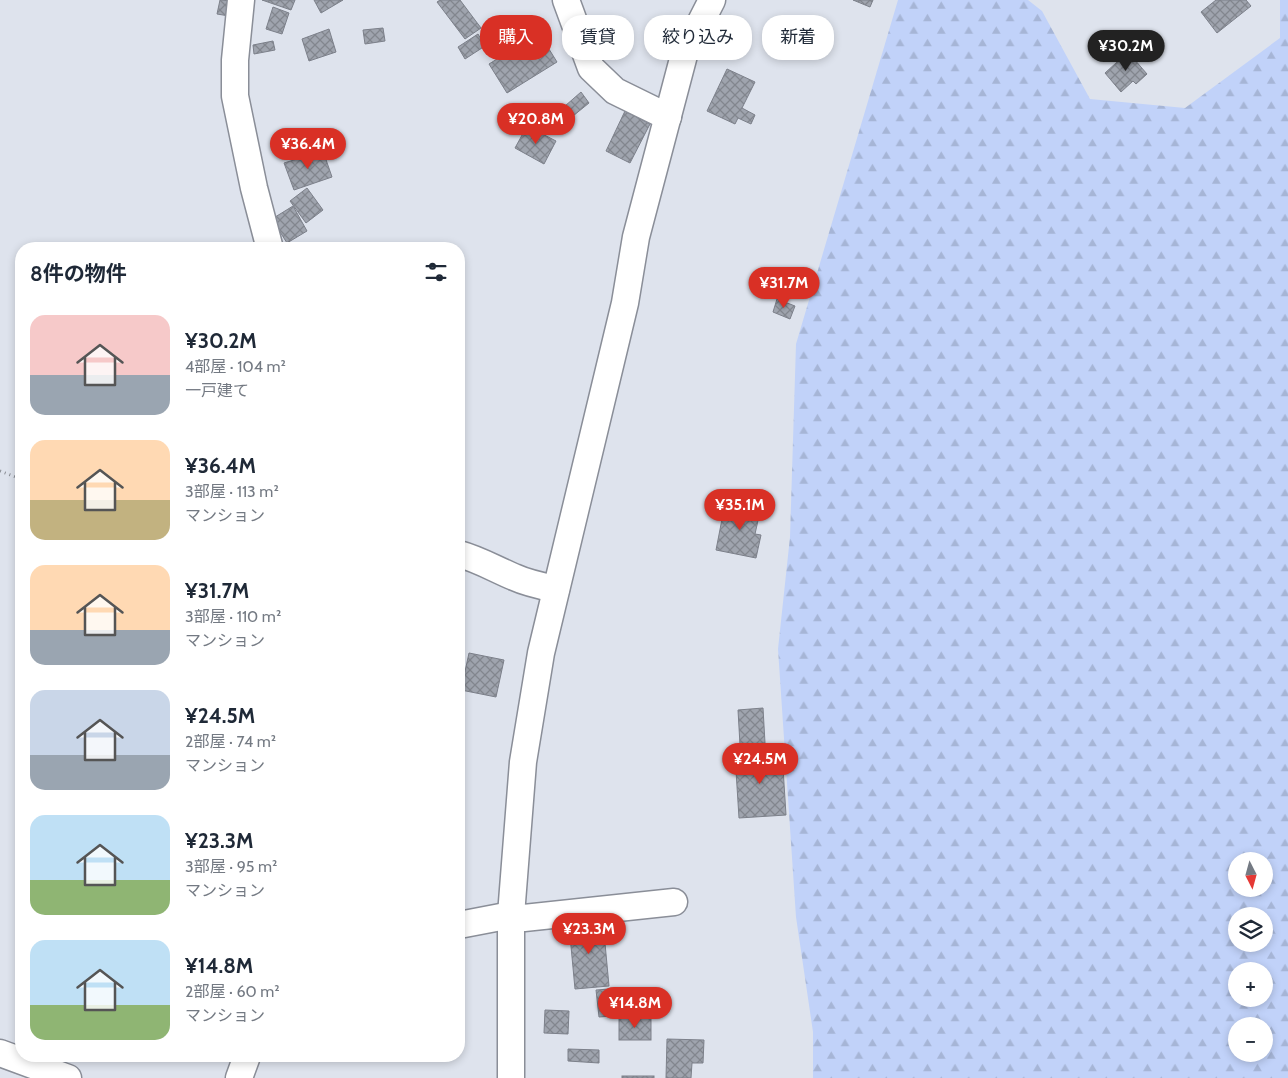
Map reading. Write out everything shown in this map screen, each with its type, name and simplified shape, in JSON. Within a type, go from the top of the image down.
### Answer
[{"type":"street","points":[[241,0],[235,60],[235,96],[254,188],[268,242]]},
{"type":"street","points":[[566,0],[591,68],[616,91],[668,116]]},
{"type":"street","points":[[511,1078],[511,915],[523,762],[541,653],[626,303],[636,237],[684,55],[712,0]]},
{"type":"street","points":[[465,556],[529,583],[556,590]]},
{"type":"street","points":[[465,924],[511,915],[524,918],[674,902]]},
{"type":"street","points":[[0,1053],[15,1059]]},
{"type":"street","points":[[24,1062],[68,1078]]},
{"type":"street","points":[[240,1078],[245,1062]]},
{"type":"path","points":[[0,471],[15,476]]},
{"type":"green space","points":[[898,0],[1028,0],[1042,11],[1090,99],[1185,108],[1280,38],[1280,0],[1288,0],[1288,1078],[813,1078],[813,1032],[796,917],[778,649],[790,537],[796,344]]},
{"type":"building","points":[[220,0],[232,1],[229,16],[217,14]]},
{"type":"building","points":[[262,0],[295,0],[291,10]]},
{"type":"building","points":[[314,0],[343,0],[321,13]]},
{"type":"building","points":[[440,0],[460,0],[480,29],[465,39],[437,2]]},
{"type":"building","points":[[853,0],[873,0],[870,7]]},
{"type":"building","points":[[1216,0],[1246,0],[1251,6],[1217,33],[1201,12]]},
{"type":"building","points":[[273,7],[289,13],[282,34],[266,29]]},
{"type":"building","points":[[383,28],[385,41],[365,44],[363,30]]},
{"type":"building","points":[[329,29],[336,52],[309,61],[302,39]]},
{"type":"building","points":[[478,34],[480,37],[480,49],[465,59],[458,47]]},
{"type":"building","points":[[273,41],[275,50],[254,54],[253,45]]},
{"type":"building","points":[[1128,52],[1147,74],[1136,84],[1133,81],[1121,92],[1105,73]]},
{"type":"building","points":[[552,54],[557,62],[507,93],[489,64],[495,60],[552,60]]},
{"type":"building","points":[[727,69],[755,82],[742,108],[755,115],[751,124],[738,118],[735,124],[707,111]]},
{"type":"building","points":[[581,92],[589,103],[573,116],[565,106]]},
{"type":"building","points":[[625,111],[650,124],[630,163],[606,151]]},
{"type":"building","points":[[527,126],[556,141],[544,164],[515,148]]},
{"type":"building","points":[[323,151],[332,177],[294,190],[284,163]]},
{"type":"building","points":[[307,188],[323,210],[306,223],[290,201]]},
{"type":"building","points":[[293,206],[307,231],[286,242],[272,219]]},
{"type":"building","points":[[777,299],[795,306],[790,319],[773,312]]},
{"type":"building","points":[[735,502],[761,507],[755,534],[761,535],[756,558],[716,550],[724,509],[734,511]]},
{"type":"building","points":[[469,653],[504,660],[496,697],[465,691],[465,672]]},
{"type":"building","points":[[763,708],[765,743],[740,745],[738,710]]},
{"type":"building","points":[[782,752],[786,815],[739,818],[735,755]]},
{"type":"building","points":[[603,922],[609,986],[575,989],[569,925]]},
{"type":"building","points":[[622,988],[625,1015],[599,1017],[596,990]]},
{"type":"building","points":[[545,1010],[569,1011],[568,1034],[544,1033]]},
{"type":"building","points":[[619,1018],[651,1018],[651,1040],[619,1040]]},
{"type":"building","points":[[667,1039],[704,1040],[703,1063],[692,1063],[691,1078],[666,1078]]},
{"type":"building","points":[[568,1049],[599,1050],[599,1063],[568,1061]]},
{"type":"building","points":[[622,1076],[654,1076],[654,1078],[622,1078]]}]
